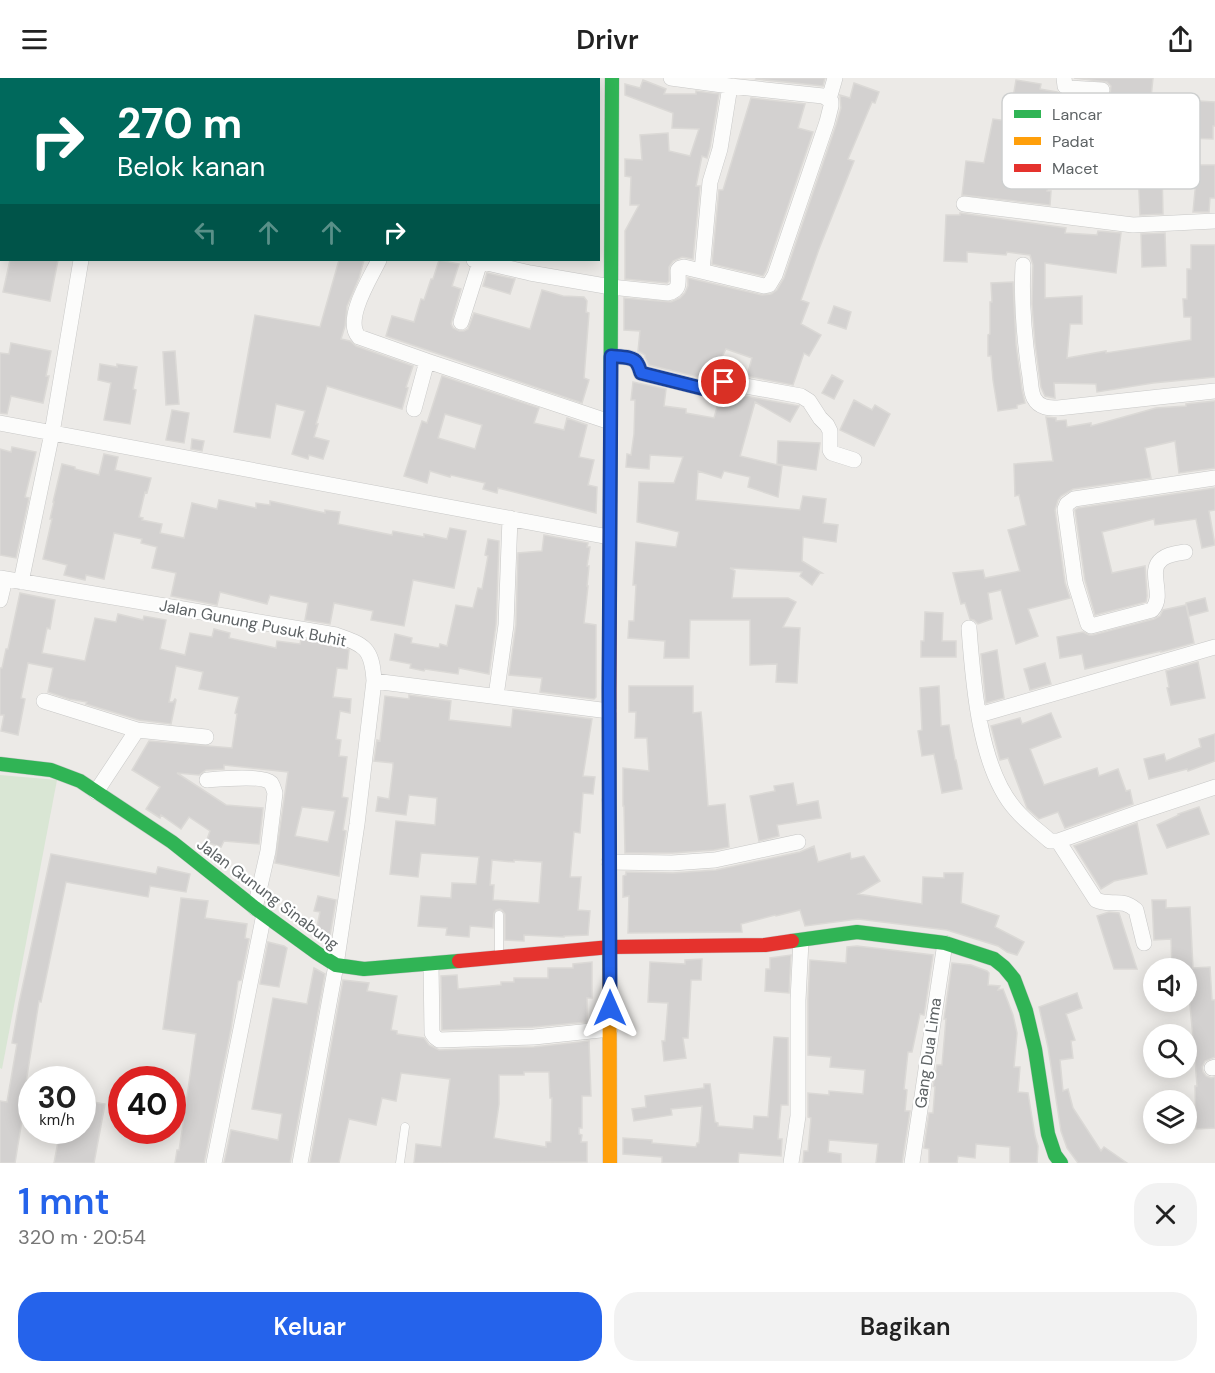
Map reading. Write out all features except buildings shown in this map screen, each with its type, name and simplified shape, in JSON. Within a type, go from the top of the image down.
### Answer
[{"type":"street","points":[[610,1163],[611,287],[605,142],[612,78]]},
{"type":"street","points":[[671,78],[823,96],[830,99]]},
{"type":"street","points":[[461,322],[486,262],[530,273],[611,287],[668,293],[677,289],[678,270],[684,267],[764,286],[770,285],[827,122],[836,78]]},
{"type":"street","points":[[1064,78],[1065,86],[1068,88],[1102,90]]},
{"type":"street","points":[[702,271],[710,182],[720,149],[730,86]]},
{"type":"street","points":[[964,204],[1133,225],[1215,221]]},
{"type":"street","points":[[21,582],[52,433],[81,261]]},
{"type":"street","points":[[379,261],[356,309],[354,325],[359,337],[610,422]]},
{"type":"street","points":[[1023,265],[1022,291],[1027,352],[1033,397],[1039,404],[1047,408],[1058,408],[1215,391]]},
{"type":"street","points":[[611,356],[634,359],[641,373],[709,390],[717,390],[724,382],[801,396],[809,401],[827,425],[830,431],[832,453],[854,460]]},
{"type":"street","points":[[414,410],[427,361]]},
{"type":"street","points":[[0,423],[609,537]]},
{"type":"street","points":[[1185,552],[1164,557],[1156,566],[1158,601],[1152,610],[1091,626],[1088,624],[1075,582],[1065,513],[1067,504],[1074,499],[1215,478]]},
{"type":"street","points":[[496,696],[506,625],[510,518]]},
{"type":"street","points":[[0,600],[3,579]]},
{"type":"street","name":"Jalan Gunung Pusuk Buhit","points":[[3,579],[336,635],[359,643],[369,654],[374,681],[357,824],[336,965],[300,1163]]},
{"type":"street","points":[[969,628],[979,715],[996,780],[1015,810],[1050,841],[1058,841],[1215,787]]},
{"type":"street","points":[[979,715],[1215,647]]},
{"type":"street","points":[[374,681],[609,711]]},
{"type":"street","points":[[44,701],[136,730],[206,736]]},
{"type":"street","points":[[96,792],[136,730]]},
{"type":"street","name":"Jalan Gunung Sinabung","points":[[0,764],[66,773],[172,842],[259,911],[336,965],[364,969],[610,947],[765,945],[857,932],[945,944],[993,959],[1004,967],[1014,980],[1026,1011],[1033,1039],[1048,1134],[1055,1155],[1061,1163]]},
{"type":"street","points":[[207,780],[239,778],[263,780],[271,783],[275,793],[259,911],[214,1163]]},
{"type":"street","points":[[1058,841],[1096,900],[1103,903],[1124,902],[1136,910],[1144,943]]},
{"type":"street","points":[[609,862],[672,863],[716,860],[798,842]]},
{"type":"street","points":[[791,1163],[798,1116],[798,1000],[801,941]]},
{"type":"street","name":"Gang Dua Lima","points":[[912,1163],[945,944]]},
{"type":"street","points":[[431,964],[432,1033],[439,1040],[534,1037],[610,1029]]},
{"type":"lane","points":[[499,915],[499,957]]},
{"type":"lane","points":[[400,1163],[405,1126]]},
{"type":"green space","points":[[0,775],[57,780],[2,1069],[0,1068]]},
{"type":"traffic: fast","points":[[610,501],[612,78]]},
{"type":"traffic: fast","points":[[0,764],[51,770],[80,781],[172,842],[255,908],[336,965],[364,969],[459,961]]},
{"type":"traffic: fast","points":[[792,941],[857,932],[945,943],[994,959],[1004,967],[1014,979],[1026,1011],[1035,1049],[1048,1134],[1055,1155],[1061,1163]]},
{"type":"traffic: slow","points":[[609,800],[610,1163]]},
{"type":"traffic: jam","points":[[609,800],[610,501]]},
{"type":"traffic: jam","points":[[459,961],[610,947],[765,945],[792,941]]},
{"type":"route","points":[[610,1008],[611,356],[634,359],[641,373],[709,390],[717,390],[724,382]]}]
